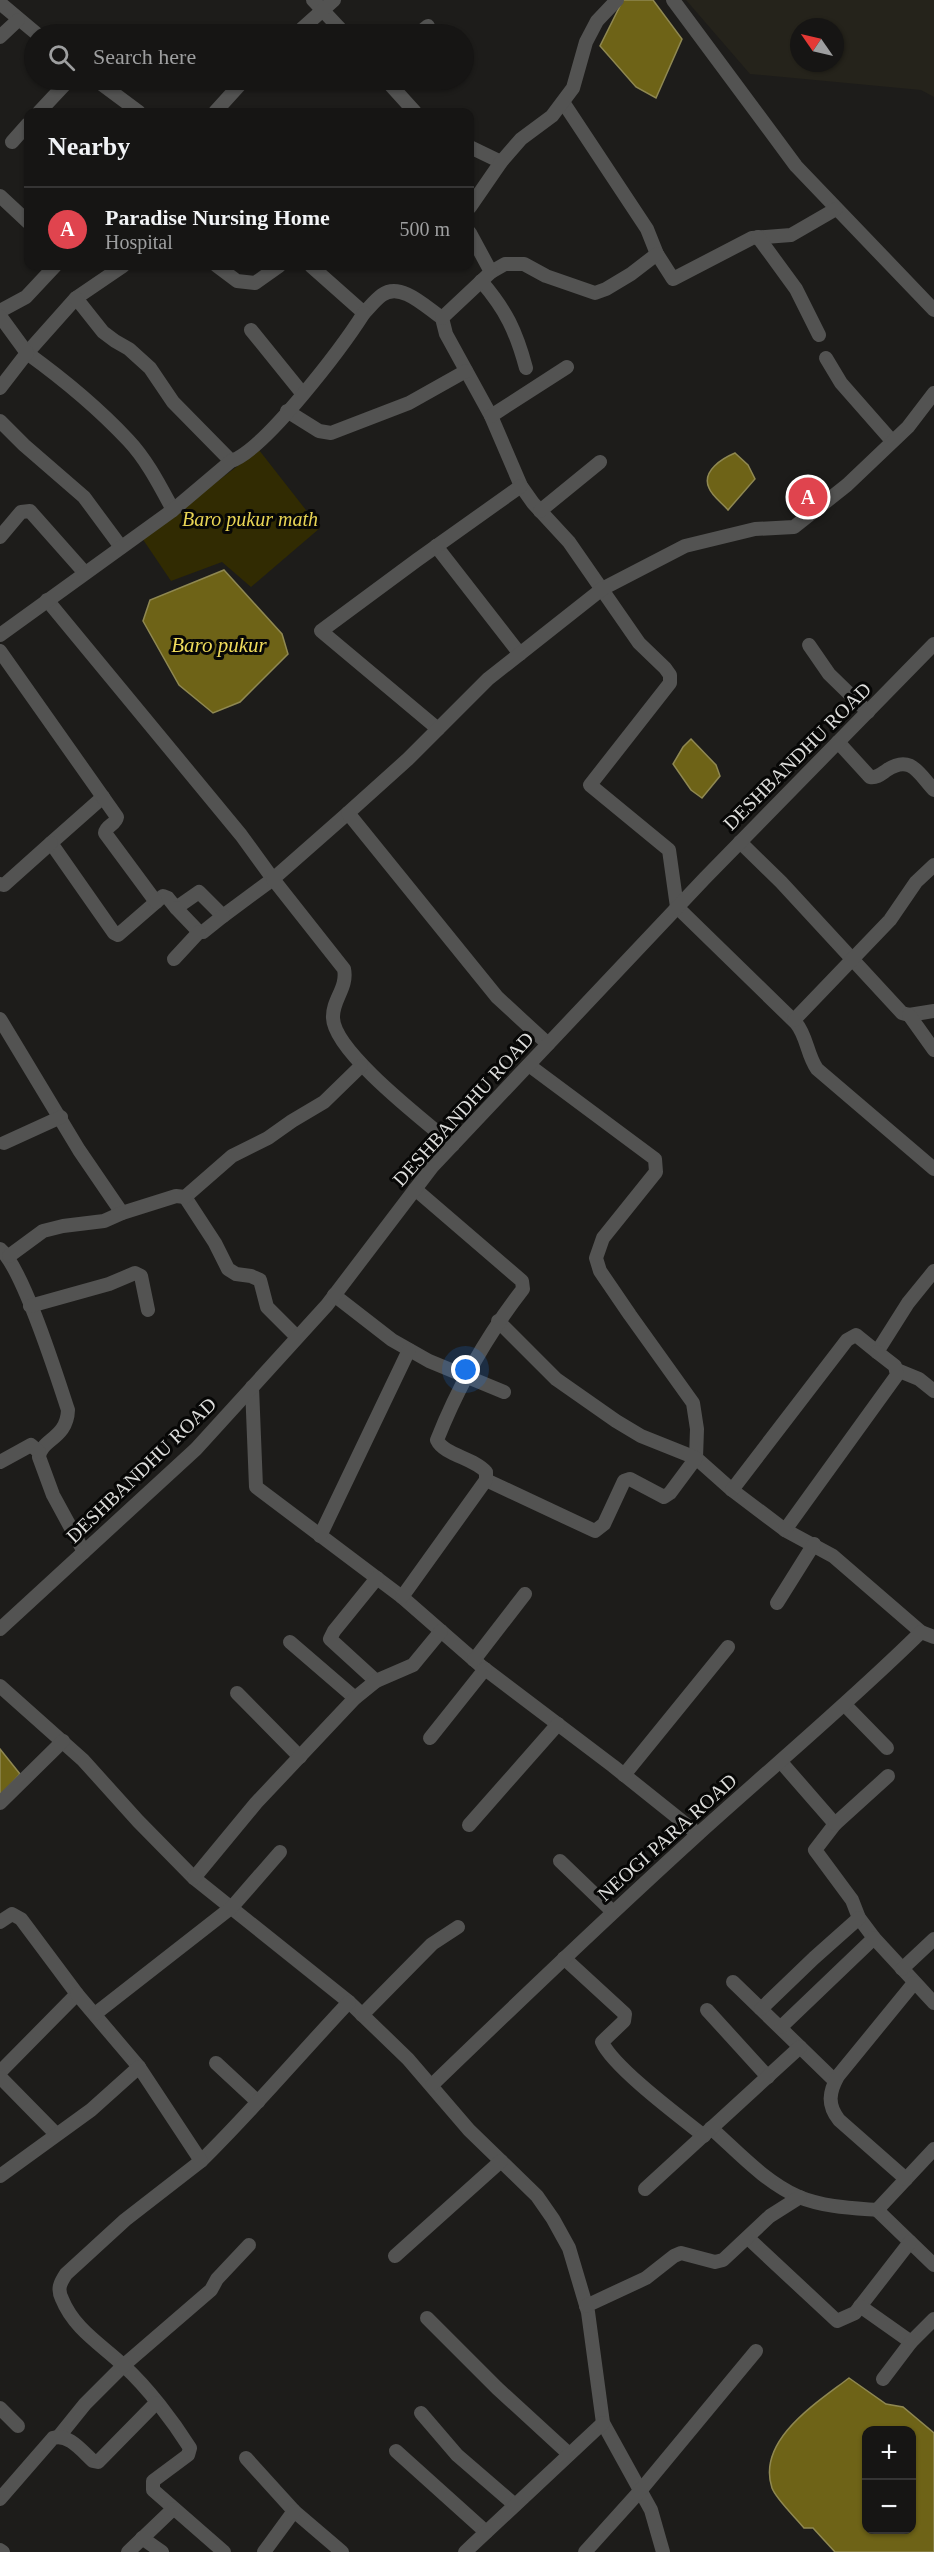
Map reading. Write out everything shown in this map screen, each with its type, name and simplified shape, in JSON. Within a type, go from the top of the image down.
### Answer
[{"type":"street","points":[[313,0],[335,24]]},
{"type":"street","points":[[308,24],[334,0]]},
{"type":"street","points":[[474,201],[501,162],[521,139],[552,116],[573,88],[586,42],[597,21],[617,0]]},
{"type":"street","points":[[673,0],[796,166],[934,310]]},
{"type":"street","points":[[0,3],[24,24]]},
{"type":"street","points":[[0,38],[18,20]]},
{"type":"street","points":[[43,108],[60,90]]},
{"type":"street","points":[[109,90],[133,108]]},
{"type":"street","points":[[219,108],[235,90]]},
{"type":"street","points":[[395,90],[411,108]]},
{"type":"street","points":[[562,102],[647,229],[657,254],[673,279],[752,238],[791,235],[836,209]]},
{"type":"street","points":[[12,142],[24,128]]},
{"type":"street","points":[[474,149],[501,162]]},
{"type":"street","points":[[0,196],[24,218]]},
{"type":"street","points":[[758,237],[796,289],[819,335]]},
{"type":"street","points":[[474,243],[486,276],[518,340],[526,368]]},
{"type":"street","points":[[442,318],[486,276],[506,264],[524,264],[546,276],[595,293],[631,274],[657,254]]},
{"type":"street","points":[[0,311],[26,297],[51,270]]},
{"type":"street","points":[[0,388],[27,353],[76,298],[113,270]]},
{"type":"street","points":[[223,270],[237,280],[255,283],[273,270]]},
{"type":"street","points":[[316,270],[364,313]]},
{"type":"street","points":[[0,635],[173,510],[231,461],[242,458],[272,430],[343,345],[364,313],[383,294],[394,291],[404,292],[442,318],[446,334],[490,416],[521,486],[568,542],[639,644],[670,675],[670,683],[590,785],[669,850],[677,907],[794,1020],[801,1029],[810,1059],[817,1069],[934,1169]]},
{"type":"street","points":[[76,298],[103,332],[115,342],[129,349],[150,368],[173,402],[231,461]]},
{"type":"street","points":[[0,316],[27,353],[77,391],[129,441],[153,473],[173,510]]},
{"type":"street","points":[[251,330],[302,393]]},
{"type":"street","points":[[826,358],[841,383],[892,441]]},
{"type":"street","points":[[490,416],[567,367]]},
{"type":"street","points":[[287,411],[319,431],[331,433],[410,403],[466,371]]},
{"type":"street","points":[[174,959],[199,932],[203,932],[273,879],[348,813],[408,759],[488,679],[602,589],[685,546],[755,529],[794,527],[848,485],[908,427],[934,393]]},
{"type":"street","points":[[0,421],[24,446],[84,497],[121,547]]},
{"type":"street","points":[[540,511],[600,462]]},
{"type":"street","points":[[438,729],[321,631],[521,486]]},
{"type":"street","points":[[0,537],[21,512],[30,511],[85,573]]},
{"type":"street","points":[[436,546],[520,654]]},
{"type":"street","points":[[47,600],[228,819],[344,969],[344,986],[332,1016],[334,1027],[361,1066],[453,1145]]},
{"type":"street","name":"DESHBANDHU ROAD","points":[[0,1629],[196,1449],[334,1295],[415,1189],[453,1145],[530,1066],[677,907],[934,644]]},
{"type":"street","points":[[808,645],[829,674],[868,712]]},
{"type":"street","points":[[0,651],[117,817],[115,823],[107,828],[105,833],[156,902]]},
{"type":"street","points":[[838,742],[870,777],[876,778],[897,764],[904,763],[911,765],[934,790]]},
{"type":"street","points":[[0,884],[4,885],[103,797]]},
{"type":"street","points":[[348,813],[498,996],[548,1044]]},
{"type":"street","points":[[740,842],[781,882],[902,1013],[909,1015],[934,1011]]},
{"type":"street","points":[[51,843],[114,933],[118,935],[123,932],[156,902],[165,897],[199,932]]},
{"type":"street","points":[[794,1020],[853,961],[890,920],[916,882],[934,865]]},
{"type":"street","points":[[176,908],[199,892],[223,916]]},
{"type":"street","points":[[909,1015],[934,1050]]},
{"type":"street","points":[[0,1019],[79,1150],[122,1213]]},
{"type":"street","points":[[39,1452],[58,1437],[68,1418],[68,1410],[30,1306],[4,1252],[43,1231],[105,1221],[122,1213],[176,1196],[185,1197],[232,1156],[268,1138],[292,1120],[324,1102],[361,1066]]},
{"type":"street","points":[[486,1480],[595,1531],[604,1524],[624,1481],[630,1479],[664,1497],[670,1493],[696,1458],[697,1429],[693,1403],[630,1316],[600,1271],[596,1258],[603,1238],[656,1172],[655,1159],[530,1066]]},
{"type":"street","points":[[4,1143],[61,1117]]},
{"type":"street","points":[[402,1598],[486,1480],[486,1472],[479,1465],[442,1447],[438,1440],[467,1378],[498,1321],[523,1290],[522,1281],[415,1189]]},
{"type":"street","points":[[185,1197],[215,1243],[228,1269],[236,1274],[260,1280],[267,1307],[297,1337]]},
{"type":"street","points":[[877,1352],[912,1298],[934,1270]]},
{"type":"street","points":[[30,1306],[109,1284],[135,1273],[141,1276],[148,1310]]},
{"type":"street","points":[[334,1295],[392,1340],[409,1350],[467,1378],[504,1392]]},
{"type":"street","points":[[498,1321],[556,1379],[640,1436],[696,1458],[732,1490],[785,1530],[814,1544],[853,1571],[929,1631]]},
{"type":"street","points":[[732,1490],[847,1340],[856,1335],[897,1370],[920,1379],[934,1391]]},
{"type":"street","points":[[320,1536],[409,1350]]},
{"type":"street","points":[[785,1530],[897,1375],[897,1370]]},
{"type":"street","points":[[252,1387],[256,1487],[377,1578],[480,1665],[698,1834]]},
{"type":"street","points":[[0,1462],[31,1445],[39,1452],[40,1464],[84,1552]]},
{"type":"street","points":[[777,1603],[814,1544]]},
{"type":"street","points":[[376,1681],[330,1639],[377,1578]]},
{"type":"street","points":[[430,1738],[525,1594]]},
{"type":"street","points":[[194,1878],[230,1832],[355,1698],[376,1681],[413,1665],[441,1631]]},
{"type":"street","name":"NEOGI PARA ROAD","points":[[432,2085],[698,1834],[929,1631]]},
{"type":"street","points":[[290,1642],[355,1698]]},
{"type":"street","points":[[624,1775],[728,1647]]},
{"type":"street","points":[[0,1686],[83,1760],[194,1878],[350,2002],[432,2085],[470,2130],[537,2196],[569,2248],[586,2306],[603,2423],[651,2510],[663,2552]]},
{"type":"street","points":[[237,1693],[300,1757]]},
{"type":"street","points":[[846,1705],[887,1748]]},
{"type":"street","points":[[469,1825],[558,1724]]},
{"type":"street","points":[[0,1803],[63,1741]]},
{"type":"street","points":[[782,1762],[835,1824]]},
{"type":"street","points":[[888,1776],[835,1824],[815,1850],[852,1900],[860,1918],[874,1938],[934,2003]]},
{"type":"street","points":[[95,2014],[232,1907],[280,1852]]},
{"type":"street","points":[[560,1861],[613,1912]]},
{"type":"street","points":[[0,1923],[12,1914],[21,1919],[78,1994],[139,2067],[201,2161]]},
{"type":"street","points":[[761,2009],[860,1918]]},
{"type":"street","points":[[362,2015],[432,1944],[458,1927]]},
{"type":"street","points":[[781,2027],[874,1938]]},
{"type":"street","points":[[902,1969],[934,1939]]},
{"type":"street","points":[[564,1958],[625,2014],[624,2021],[602,2042],[620,2065],[767,2178],[800,2197],[838,2207],[877,2210],[934,2265]]},
{"type":"street","points":[[733,1982],[835,2081]]},
{"type":"street","points":[[906,2179],[832,2112],[829,2102],[835,2081],[914,1983]]},
{"type":"street","points":[[0,2072],[78,1994]]},
{"type":"street","points":[[224,2552],[153,2490],[153,2481],[188,2456],[190,2448],[124,2366],[81,2328],[62,2301],[59,2291],[60,2283],[66,2274],[125,2220],[201,2161],[350,2002]]},
{"type":"street","points":[[707,2010],[768,2078]]},
{"type":"street","points":[[645,2189],[800,2047]]},
{"type":"street","points":[[216,2063],[258,2102]]},
{"type":"street","points":[[0,2176],[91,2110],[139,2067]]},
{"type":"street","points":[[0,2077],[56,2134]]},
{"type":"street","points":[[877,2210],[934,2149]]},
{"type":"street","points":[[395,2256],[501,2161]]},
{"type":"street","points":[[586,2306],[646,2278],[681,2253],[715,2262],[723,2260],[770,2216],[800,2197]]},
{"type":"street","points":[[748,2238],[837,2321],[855,2313],[910,2242]]},
{"type":"street","points":[[0,2499],[53,2438],[60,2435],[85,2404],[124,2366],[211,2290],[217,2279],[249,2245]]},
{"type":"street","points":[[860,2306],[910,2342]]},
{"type":"street","points":[[427,2318],[497,2388],[569,2454]]},
{"type":"street","points":[[883,2379],[910,2342],[934,2319]]},
{"type":"street","points":[[585,2552],[640,2491],[756,2351]]},
{"type":"street","points":[[60,2435],[67,2438],[93,2461],[98,2462],[156,2403]]},
{"type":"street","points":[[0,2408],[18,2426]]},
{"type":"street","points":[[421,2413],[457,2455],[515,2505]]},
{"type":"street","points":[[465,2552],[603,2423]]},
{"type":"street","points":[[396,2451],[486,2532]]},
{"type":"street","points":[[246,2458],[294,2511],[342,2552]]},
{"type":"street","points":[[128,2552],[173,2509]]},
{"type":"street","points":[[264,2552],[294,2511]]},
{"type":"street","points":[[142,2538],[162,2552]]},
{"type":"shaded area","points":[[686,0],[934,0],[934,97],[921,90],[750,74]]},
{"type":"green space","name":"Baro pukur math","points":[[259,450],[320,528],[251,587],[222,562],[171,581],[142,538]]},
{"type":"water","points":[[623,0],[653,0],[682,39],[656,98],[636,87],[600,46]]},
{"type":"water","points":[[735,453],[748,465],[755,479],[728,510],[710,491],[707,482],[714,466]]},
{"type":"water","name":"Baro pukur","points":[[224,570],[282,634],[288,654],[240,702],[213,713],[179,685],[143,621],[150,600]]},
{"type":"water","points":[[691,739],[716,765],[720,776],[702,798],[691,790],[673,764],[683,747]]},
{"type":"water","points":[[0,1749],[20,1774],[0,1796]]},
{"type":"water","points":[[849,2378],[886,2404],[903,2407],[934,2433],[934,2552],[835,2552],[813,2528],[804,2528],[774,2492],[769,2470],[773,2454],[781,2438],[807,2411]]},
{"type":"place","name":"Paradise Nursing Home","points":[[808,497]]}]
